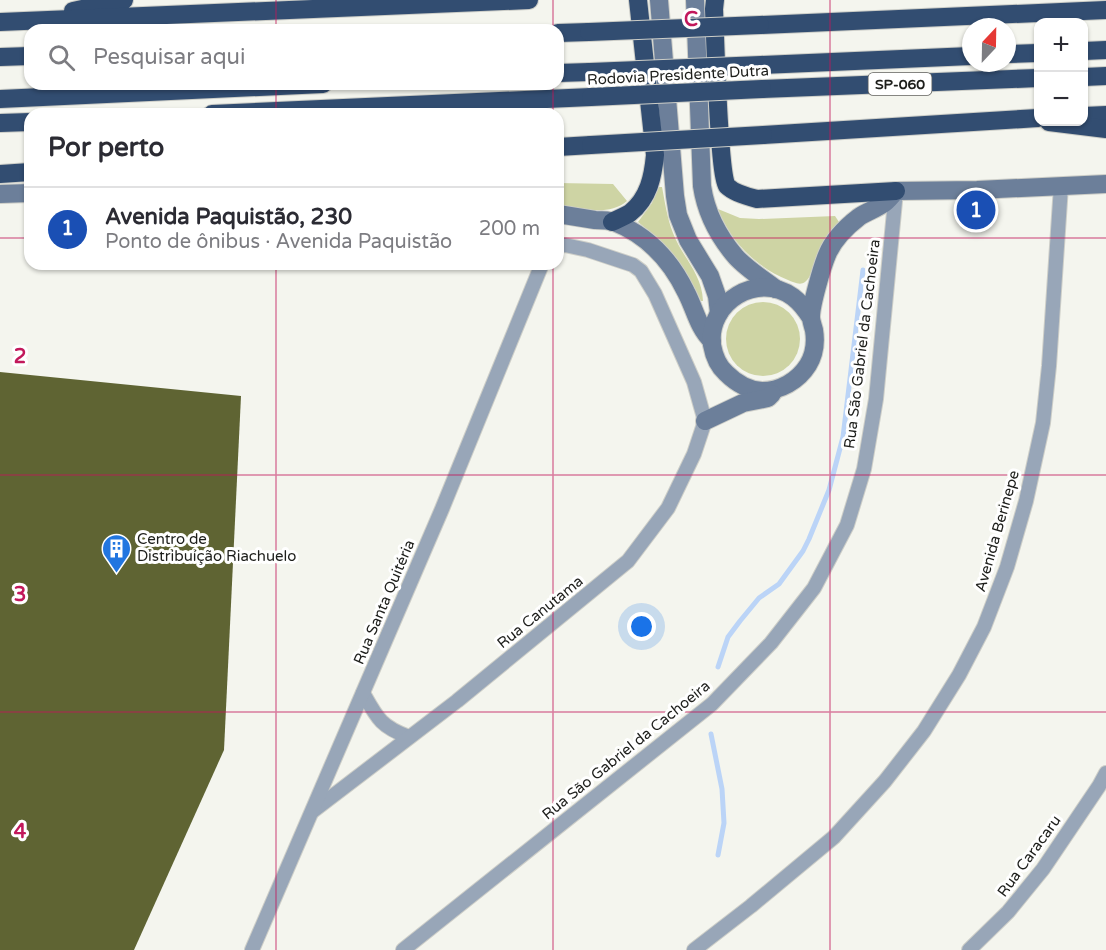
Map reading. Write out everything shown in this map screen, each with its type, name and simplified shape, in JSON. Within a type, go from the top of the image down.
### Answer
[{"type":"highway","points":[[23,21],[124,0]]},
{"type":"highway","points":[[0,22],[530,0]]},
{"type":"highway","points":[[612,222],[631,213],[650,186],[655,154],[638,0]]},
{"type":"highway","points":[[715,0],[720,144],[724,180],[727,186],[744,196],[757,199],[896,191]]},
{"type":"highway","points":[[564,33],[1106,10]]},
{"type":"highway","points":[[1088,51],[1106,50]]},
{"type":"highway","points":[[1016,54],[1034,53]]},
{"type":"highway","points":[[0,57],[24,56]]},
{"type":"highway","name":"Rodovia Presidente Dutra","points":[[564,74],[962,56]]},
{"type":"highway","points":[[1088,77],[1106,76]]},
{"type":"highway","name":"Rodovia Presidente Dutra","points":[[346,108],[1034,78]]},
{"type":"highway","points":[[0,99],[194,90]]},
{"type":"highway","points":[[1088,116],[1106,115]]},
{"type":"highway","points":[[564,147],[1034,119]]},
{"type":"highway","points":[[0,123],[24,122]]},
{"type":"highway","points":[[1082,126],[1106,129]]},
{"type":"highway","points":[[0,174],[24,172]]},
{"type":"main road","points":[[659,0],[678,215],[688,240],[710,276],[717,296],[719,313]]},
{"type":"main road","points":[[695,0],[702,186],[705,202],[724,242],[738,258],[776,289],[794,298],[804,307],[811,318],[815,340],[811,360],[799,376],[768,398],[743,403],[705,421]]},
{"type":"main road","points":[[811,318],[821,271],[827,254],[837,239],[860,216],[885,203],[896,191],[1106,184]]},
{"type":"main road","points":[[0,194],[24,193]]},
{"type":"main road","points":[[564,215],[612,222],[650,244],[668,262],[684,287],[704,333],[712,341]]},
{"type":"main road","points":[[776,289],[748,290],[736,295],[726,303],[714,324],[712,341],[717,361],[732,380],[751,389],[763,391],[782,387]]},
{"type":"street","name":"Avenida Berinepe","points":[[694,950],[834,837],[885,781],[924,731],[959,675],[984,627],[1007,567],[1026,501],[1043,423],[1061,186]]},
{"type":"street","name":"Rua São Gabriel da Cachoeira","points":[[403,950],[712,704],[771,643],[814,588],[847,525],[864,469],[876,399],[896,191]]},
{"type":"street","points":[[564,245],[588,250],[633,265],[642,271],[655,294],[694,382],[705,421]]},
{"type":"street","name":"Rua Santa Quitéria","points":[[252,950],[447,498],[540,270]]},
{"type":"street","name":"Rua Canutama","points":[[313,811],[457,701],[628,561],[669,508],[694,454],[705,421]]},
{"type":"street","points":[[363,693],[379,720],[392,731],[409,737]]},
{"type":"street","name":"Rua Caracaru","points":[[969,950],[1008,912],[1043,869],[1106,773]]},
{"type":"green space","points":[[564,183],[613,184],[627,201],[611,209],[564,206]]},
{"type":"green space","points":[[657,187],[662,187],[671,227],[699,282],[703,301],[675,257],[638,222],[652,203]]},
{"type":"green space","points":[[718,209],[740,218],[835,216],[839,222],[821,248],[809,277],[805,282],[799,284],[776,275],[746,252],[730,232]]},
{"type":"green space","points":[[763,302],[777,305],[789,313],[797,325],[800,339],[797,353],[789,365],[777,373],[763,376],[749,373],[737,365],[729,353],[726,339],[729,325],[737,313],[749,305]]},
{"type":"building","name":"Centro de Distribuíção Riachuelo","points":[[0,372],[241,396],[224,750],[134,950],[0,950]]},
{"type":"waterway","points":[[718,667],[728,637],[759,598],[779,584],[803,551],[829,490],[843,437],[863,270]]},
{"type":"waterway","points":[[711,734],[722,789],[724,823],[718,855]]},
{"type":"place","name":"Avenida Paquistão, 230","points":[[976,210]]},
{"type":"place","name":"Centro de Distribuíção Riachuelo","points":[[116,574]]}]
